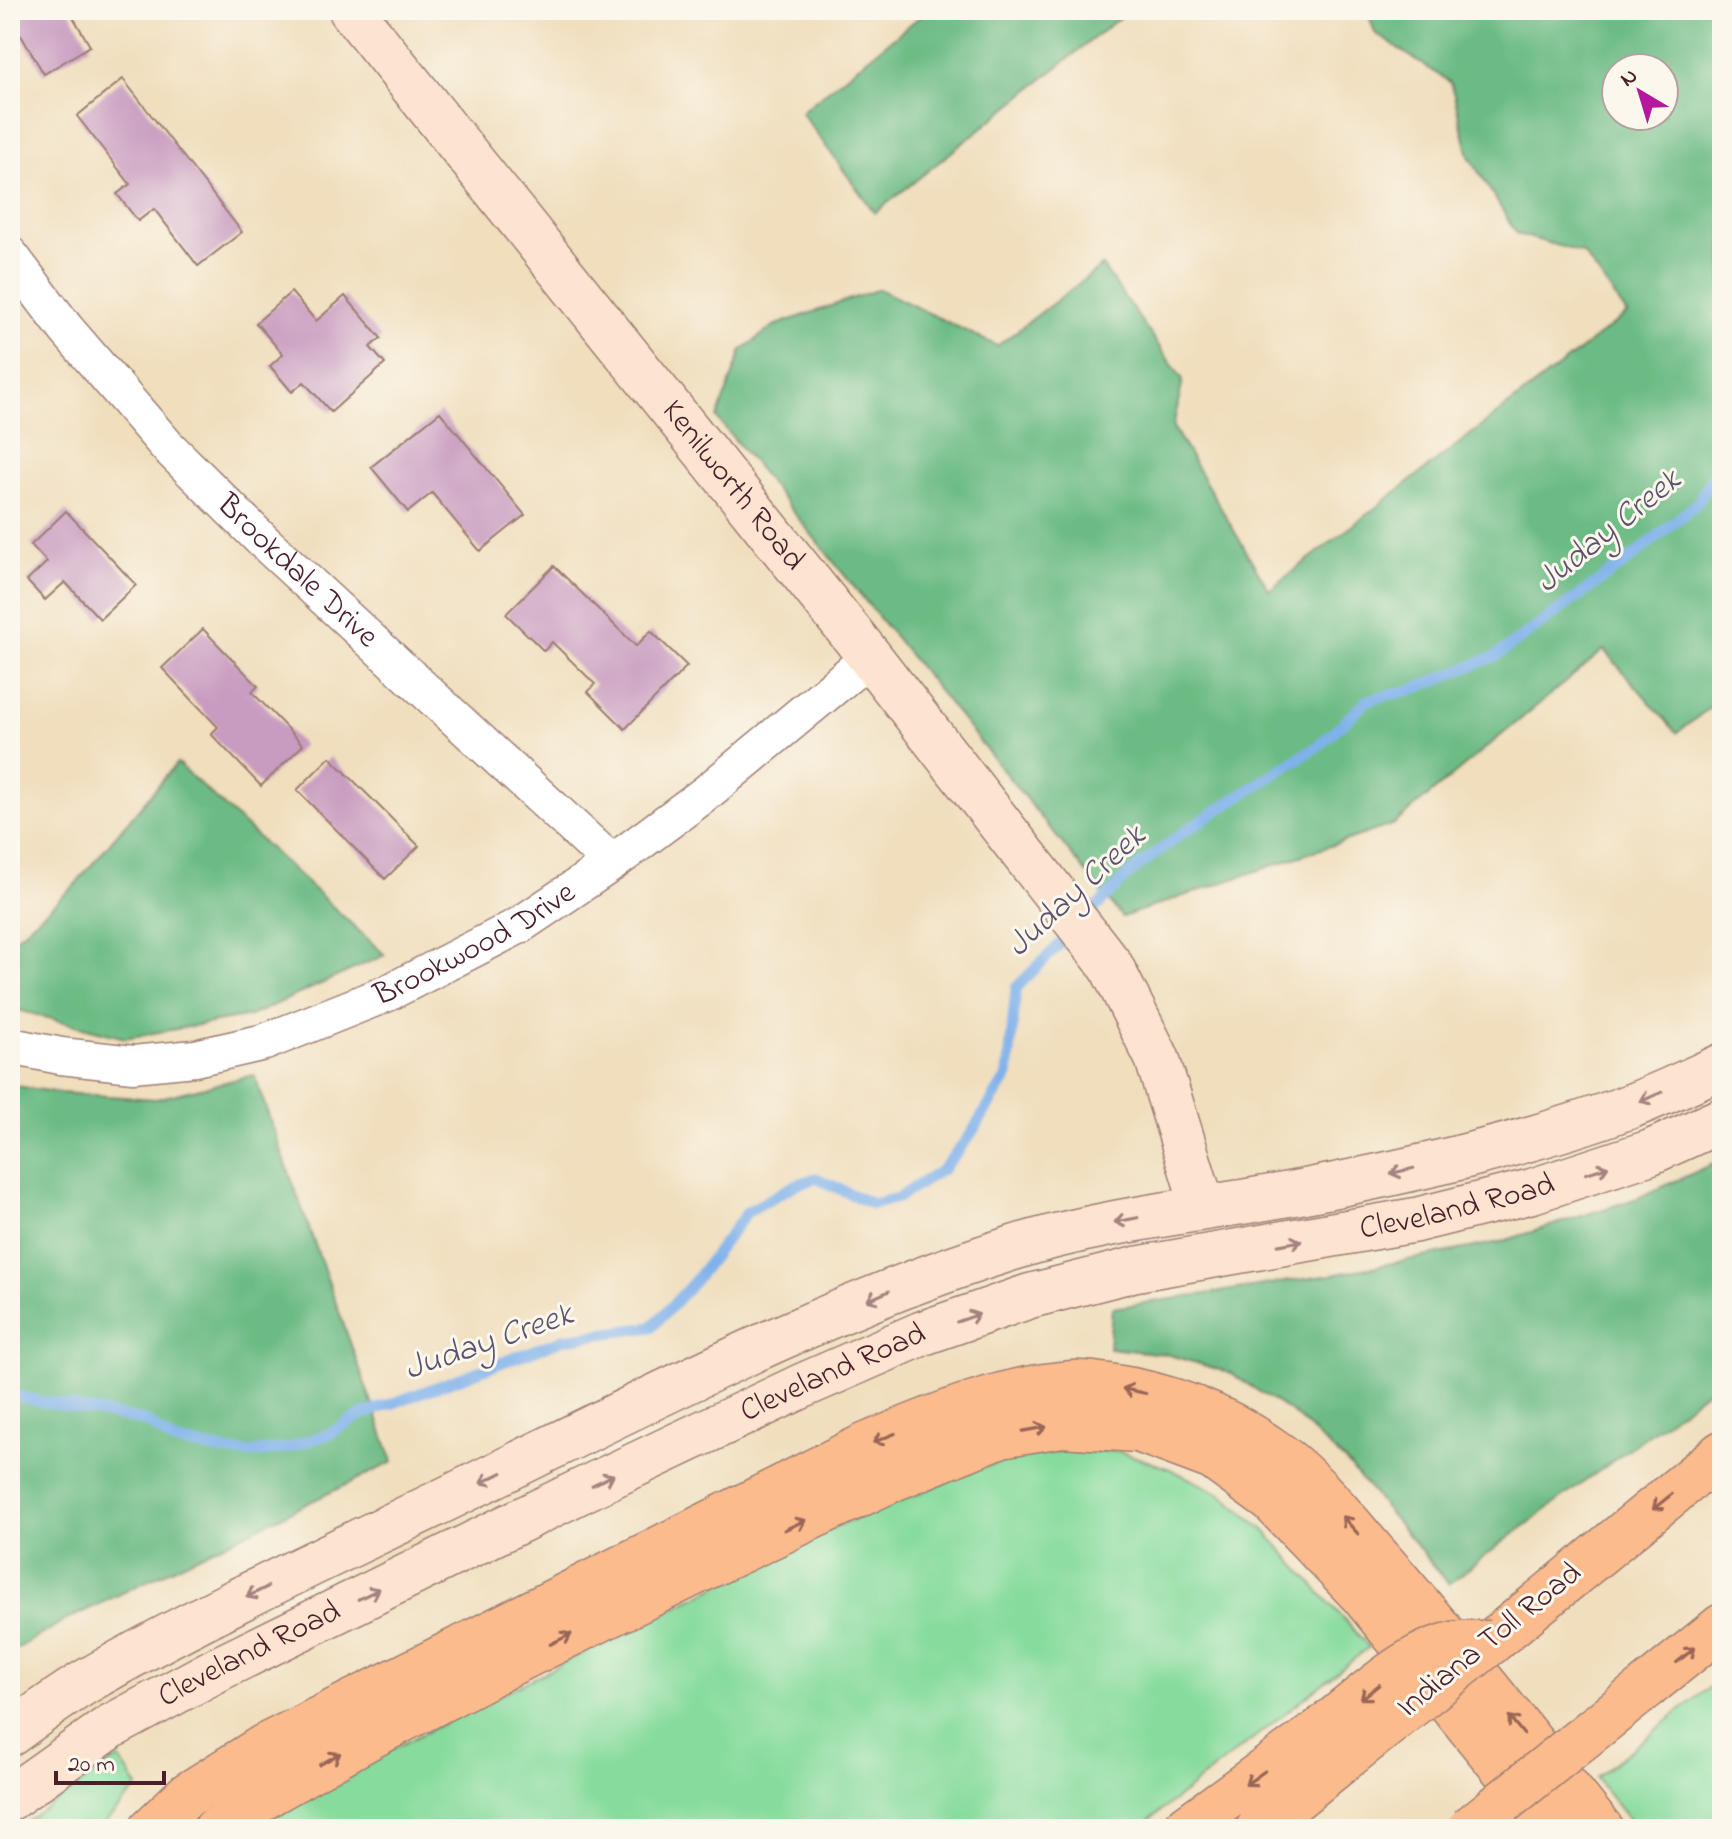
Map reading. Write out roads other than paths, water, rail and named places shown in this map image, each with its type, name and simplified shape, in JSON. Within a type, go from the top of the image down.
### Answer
[{"type":"highway","points":[[151,1829],[187,1795],[265,1746],[864,1446],[935,1417],[1016,1390],[1076,1382],[1173,1400],[1228,1422],[1282,1457],[1319,1491],[1400,1582],[1601,1829]]},
{"type":"highway","points":[[216,1829],[272,1792],[364,1740],[715,1563],[895,1478],[1001,1435],[1062,1425],[1138,1430],[1213,1458],[1272,1501],[1362,1595],[1552,1829]]},
{"type":"highway","name":"Indiana Toll Road","points":[[1330,1747],[1408,1664],[1431,1651],[1454,1644],[1490,1643],[1722,1453]]},
{"type":"highway","points":[[1469,1829],[1722,1626]]},
{"type":"highway","points":[[1184,1829],[1330,1747]]},
{"type":"highway","points":[[1258,1829],[1330,1747]]},
{"type":"main road","name":"Kenilworth Road","points":[[351,10],[870,657],[1111,966],[1157,1058],[1203,1207]]},
{"type":"main road","name":"Cleveland Road","points":[[10,1734],[84,1683],[197,1622],[783,1338],[905,1285],[1015,1247],[1124,1219],[1301,1192],[1403,1171],[1518,1142],[1630,1106],[1722,1066]]},
{"type":"main road","name":"Cleveland Road","points":[[10,1798],[110,1727],[220,1668],[611,1476],[923,1333],[1030,1296],[1136,1269],[1416,1220],[1532,1191],[1651,1152],[1722,1120]]},
{"type":"street","name":"Brookdale Drive","points":[[10,255],[66,329],[166,445],[262,540],[612,863]]},
{"type":"street","name":"Brookwood Drive","points":[[10,1046],[61,1056],[133,1064],[195,1058],[265,1042],[388,993],[520,925],[612,863],[705,794],[870,657]]},
{"type":"waterway","name":"Juday Creek","points":[[1085,919],[1129,874],[1182,833],[1318,746],[1368,700],[1414,689],[1496,656],[1633,557],[1698,502],[1722,467]]},
{"type":"waterway","name":"Juday Creek","points":[[10,1395],[148,1422],[172,1441],[252,1453],[287,1448],[329,1434],[359,1416],[564,1339],[652,1327],[693,1283],[747,1212],[795,1185],[816,1178],[872,1204],[898,1198],[943,1169],[969,1137],[1008,1075],[1016,988],[1073,931]]}]
